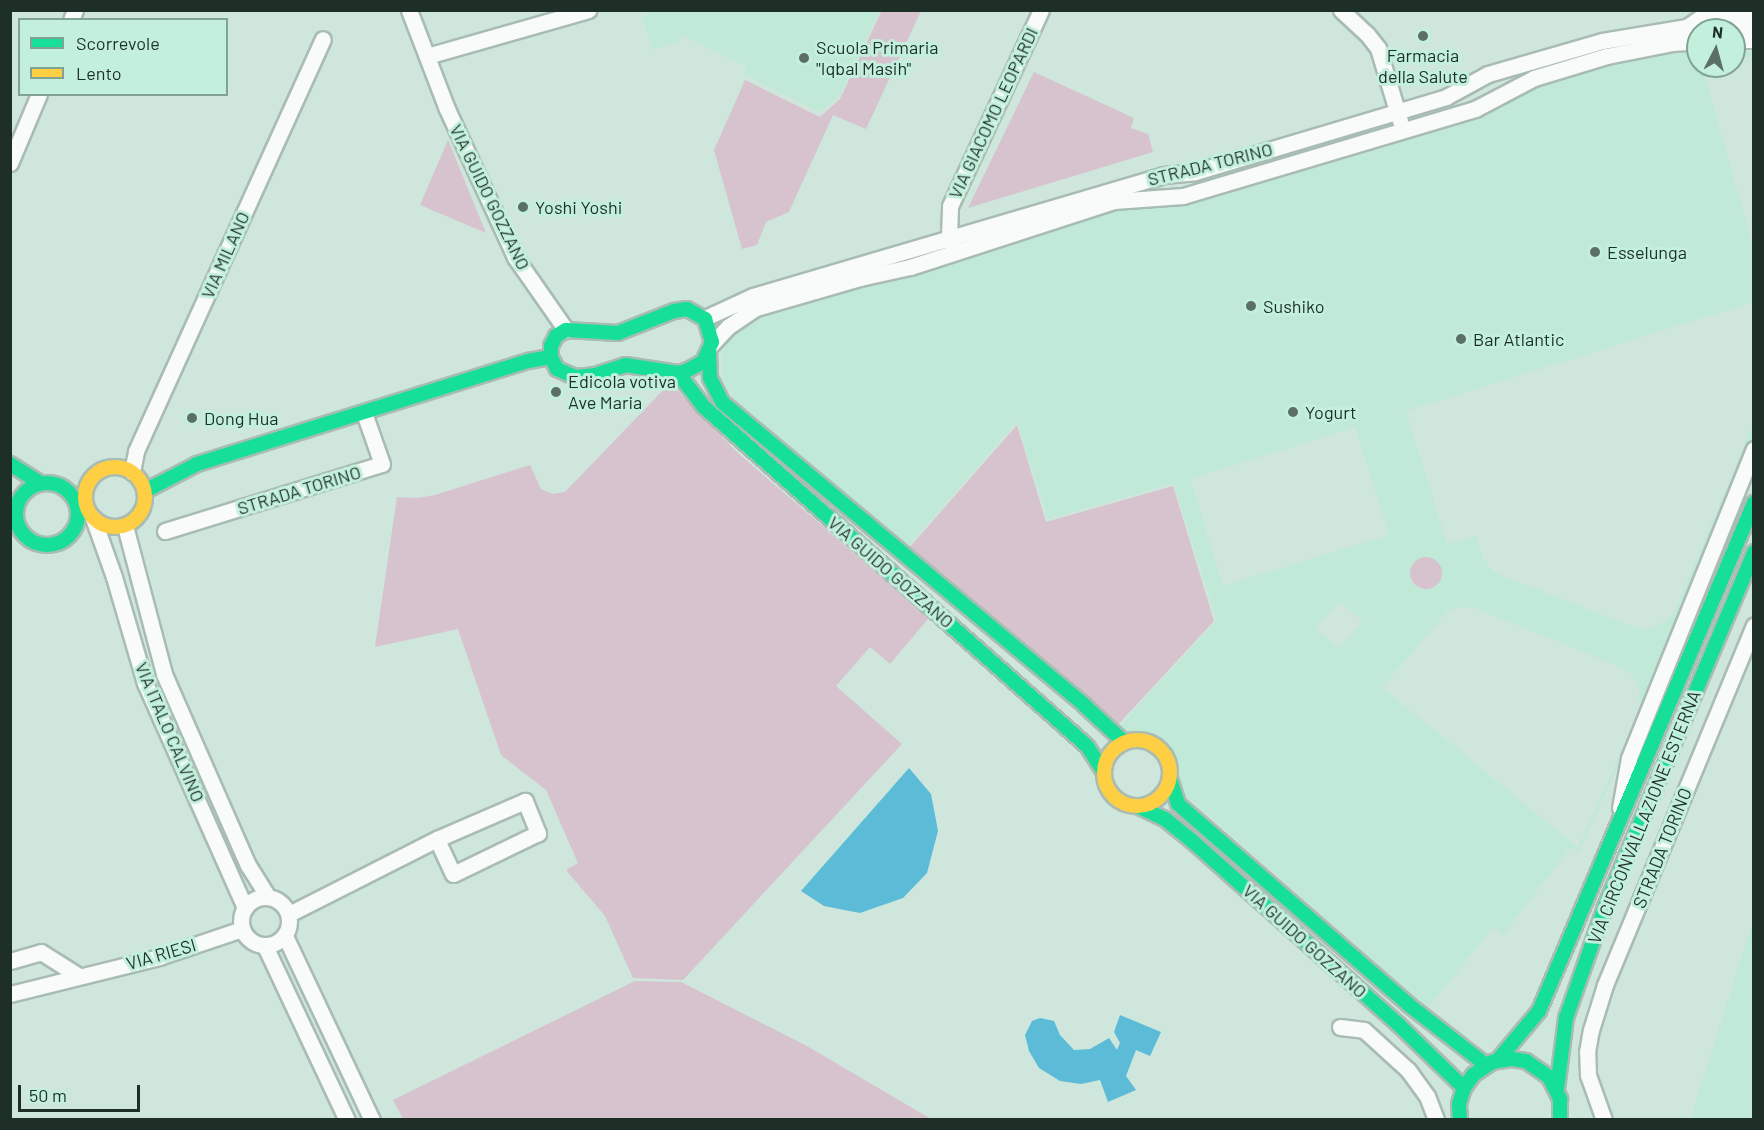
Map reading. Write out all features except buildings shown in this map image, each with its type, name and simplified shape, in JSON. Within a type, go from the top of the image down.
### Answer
[{"type":"street","name":"VIA GUIDO GOZZANO","points":[[409,10],[447,109],[515,257],[566,330]]},
{"type":"street","points":[[427,56],[589,10]]},
{"type":"street","name":"VIA GIACOMO LEOPARDI","points":[[955,253],[949,237],[950,206],[1041,10]]},
{"type":"street","points":[[1341,10],[1367,34],[1378,48],[1403,130]]},
{"type":"street","points":[[1700,18],[1707,13],[1754,12]]},
{"type":"street","name":"STRADA TORINO","points":[[705,318],[753,296],[949,237],[1163,175],[1195,172],[1446,97],[1488,74],[1518,65],[1602,41],[1686,27]]},
{"type":"street","name":"VIA MILANO","points":[[132,472],[136,451],[323,39]]},
{"type":"street","name":"STRADA TORINO","points":[[710,348],[729,326],[756,308],[955,253],[1114,201],[1183,196],[1475,109],[1534,78],[1644,48],[1686,43]]},
{"type":"street","points":[[10,163],[38,96]]},
{"type":"street","points":[[705,318],[687,309],[674,311],[618,333],[566,330],[556,336],[551,346],[551,357],[557,369],[575,377],[595,375],[626,365],[678,373],[703,362],[710,348]]},
{"type":"street","name":"VIA GUIDO GOZZANO","points":[[705,318],[710,330],[710,378],[722,402],[1085,706],[1124,742]]},
{"type":"street","points":[[145,491],[197,464],[528,361],[551,357]]},
{"type":"street","name":"VIA GUIDO GOZZANO","points":[[678,373],[704,407],[1087,746],[1104,772]]},
{"type":"street","name":"STRADA TORINO","points":[[165,531],[382,464],[364,413]]},
{"type":"street","name":"VIA CIRCONVALLAZIONE ESTERNA","points":[[1618,829],[1629,758],[1754,449]]},
{"type":"street","points":[[10,464],[40,483]]},
{"type":"street","points":[[120,467],[132,472],[141,481],[145,491],[145,505],[141,513],[125,526],[106,526],[93,518],[86,503],[86,490],[96,474],[106,468],[120,467]]},
{"type":"street","points":[[40,483],[58,485],[71,494],[77,507],[77,522],[66,538],[50,545],[31,541],[13,522],[16,491],[40,483]]},
{"type":"street","points":[[71,494],[86,490]]},
{"type":"street","name":"VIA CIRCONVALLAZIONE ESTERNA","points":[[1464,1088],[1473,1074],[1492,1062],[1539,1011],[1618,829],[1754,503]]},
{"type":"street","points":[[77,522],[93,518]]},
{"type":"street","name":"VIA ITALO CALVINO","points":[[93,518],[114,577],[145,683],[245,908]]},
{"type":"street","name":"VIA ITALO CALVINO","points":[[125,526],[164,674],[248,865],[268,897],[278,900],[289,914]]},
{"type":"street","name":"VIA CIRCONVALLAZIONE ESTERNA","points":[[1563,1116],[1557,1089],[1566,1018],[1605,907],[1754,552]]},
{"type":"street","name":"STRADA TORINO","points":[[1604,1119],[1588,1075],[1587,1053],[1591,1030],[1605,985],[1754,626]]},
{"type":"street","points":[[1144,740],[1162,751],[1170,769],[1170,779],[1158,799],[1137,806],[1119,801],[1112,795],[1104,780],[1104,772],[1110,754],[1124,742],[1144,740]]},
{"type":"street","name":"VIA GUIDO GOZZANO","points":[[1170,779],[1178,804],[1409,1005],[1492,1062]]},
{"type":"street","points":[[268,897],[255,899],[245,908],[241,920],[242,929],[255,944],[266,946],[278,943],[285,936],[290,924],[289,914],[437,839],[525,801],[538,833],[453,874],[437,839]]},
{"type":"street","name":"VIA GUIDO GOZZANO","points":[[1137,806],[1165,819],[1192,841],[1398,1024],[1464,1088]]},
{"type":"street","name":"VIA RIESI","points":[[10,994],[159,957],[242,929]]},
{"type":"street","points":[[285,936],[372,1119]]},
{"type":"street","points":[[266,946],[347,1119]]},
{"type":"street","points":[[10,961],[41,952],[79,976]]},
{"type":"street","points":[[1340,1027],[1364,1030],[1408,1070],[1427,1096],[1436,1119]]},
{"type":"street","points":[[1492,1062],[1526,1061],[1549,1077],[1557,1089]]},
{"type":"street","points":[[1460,1119],[1459,1104],[1464,1088]]},
{"type":"shaded area","points":[[649,10],[879,11],[840,94],[820,112],[744,74],[747,67],[681,35],[678,41],[653,50],[642,16],[650,14]]},
{"type":"shaded area","points":[[882,10],[921,11],[866,129],[833,115],[789,212],[766,222],[757,245],[742,249],[714,150],[745,80],[820,117],[840,99]]},
{"type":"shaded area","points":[[1654,49],[1686,50],[1686,78],[1705,78],[1753,246],[1753,302],[1406,411],[1447,544],[1476,536],[1483,558],[1493,572],[1633,627],[1646,630],[1666,621],[1675,611],[1754,422],[1753,465],[1579,852],[1571,847],[1503,935],[1493,927],[1428,1008],[1177,788],[1174,764],[1166,746],[1146,736],[1125,738],[1116,730],[1217,621],[1174,483],[1048,519],[1017,421],[908,546],[735,401],[724,382],[721,357],[735,330],[746,321]],"holes":[[[1355,427],[1389,535],[1223,586],[1190,479]],[[1339,601],[1363,621],[1340,649],[1315,628]],[[1459,607],[1475,608],[1623,668],[1633,676],[1639,687],[1640,710],[1578,848],[1382,687],[1447,612]]]},
{"type":"shaded area","points":[[1746,51],[1753,51],[1753,57],[1746,57]]},
{"type":"shaded area","points":[[1034,72],[1134,118],[1131,128],[1148,134],[1153,152],[968,208]]},
{"type":"shaded area","points":[[448,140],[486,233],[420,205]]},
{"type":"shaded area","points":[[670,383],[738,453],[929,618],[890,664],[870,647],[836,686],[902,744],[683,980],[633,978],[605,916],[566,870],[578,863],[546,790],[501,755],[458,629],[375,647],[397,497],[417,498],[435,495],[530,465],[541,489],[553,494],[565,492]]},
{"type":"shaded area","points":[[1017,425],[1046,522],[1173,486],[1214,621],[1114,729],[909,548]]},
{"type":"shaded area","points":[[1426,557],[1437,562],[1442,573],[1437,584],[1426,589],[1415,584],[1410,573],[1415,562]]},
{"type":"shaded area","points":[[1753,922],[1753,1119],[1690,1119]]},
{"type":"shaded area","points":[[635,981],[681,982],[807,1046],[931,1119],[403,1119],[393,1100]]},
{"type":"water","points":[[909,768],[931,794],[938,831],[927,873],[903,898],[860,913],[824,906],[801,891]]},
{"type":"water","points":[[1120,1015],[1161,1032],[1150,1056],[1136,1050],[1126,1076],[1136,1090],[1108,1102],[1100,1080],[1081,1084],[1060,1081],[1039,1068],[1029,1051],[1025,1035],[1032,1021],[1040,1018],[1054,1021],[1060,1035],[1074,1050],[1090,1049],[1109,1038],[1117,1050],[1120,1043],[1114,1032]]},
{"type":"traffic: fast","points":[[687,309],[705,319],[712,342],[703,362],[686,371],[678,373],[626,365],[595,375],[575,377],[557,369],[551,357],[551,346],[556,336],[566,330],[618,333],[674,311],[687,309]]},
{"type":"traffic: fast","points":[[709,351],[710,378],[722,402],[1085,706],[1124,742]]},
{"type":"traffic: fast","points":[[145,491],[197,464],[528,361],[551,357]]},
{"type":"traffic: fast","points":[[678,373],[704,407],[1087,746],[1104,772]]},
{"type":"traffic: fast","points":[[10,464],[40,483]]},
{"type":"traffic: fast","points":[[41,483],[53,483],[69,492],[76,502],[78,514],[76,526],[69,536],[53,545],[41,545],[30,540],[21,531],[16,520],[16,508],[21,497],[30,488],[41,483]]},
{"type":"traffic: fast","points":[[1498,1060],[1539,1011],[1754,503]]},
{"type":"traffic: fast","points":[[1557,1089],[1566,1018],[1605,907],[1754,552]]},
{"type":"traffic: fast","points":[[1170,779],[1178,804],[1409,1005],[1486,1065]]},
{"type":"traffic: fast","points":[[1137,806],[1165,819],[1192,841],[1398,1024],[1464,1088]]},
{"type":"traffic: fast","points":[[1460,1120],[1459,1104],[1464,1088],[1473,1075],[1492,1062],[1512,1059],[1526,1061],[1549,1077],[1560,1099],[1560,1120]]},
{"type":"traffic: slow","points":[[115,467],[132,472],[140,480],[145,497],[140,514],[132,522],[115,527],[98,522],[90,514],[85,497],[90,480],[98,472],[115,467]]},
{"type":"traffic: slow","points":[[1137,740],[1150,743],[1160,750],[1167,760],[1170,773],[1167,786],[1160,796],[1150,803],[1137,806],[1124,803],[1114,796],[1107,786],[1104,773],[1107,760],[1114,750],[1124,743],[1137,740]]},
{"type":"place","name":"Farmacia della Salute","points":[[1423,36]]},
{"type":"place","name":"Scuola Primaria \"Iqbal Masih\"","points":[[804,58]]},
{"type":"place","name":"Yoshi Yoshi","points":[[523,207]]},
{"type":"place","name":"Esselunga","points":[[1595,252]]},
{"type":"place","name":"Sushiko","points":[[1251,306]]},
{"type":"place","name":"Bar Atlantic","points":[[1461,339]]},
{"type":"place","name":"Edicola votiva Ave Maria","points":[[556,392]]},
{"type":"place","name":"Yogurt","points":[[1293,412]]},
{"type":"place","name":"Dong Hua","points":[[192,418]]}]
